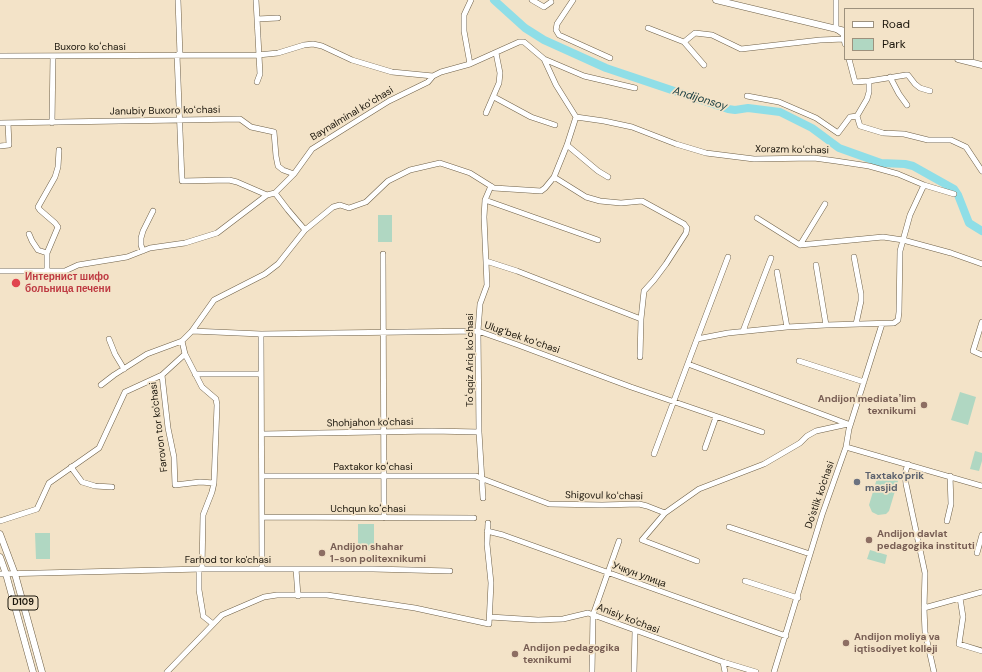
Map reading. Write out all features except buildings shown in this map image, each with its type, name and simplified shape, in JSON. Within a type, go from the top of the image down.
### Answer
[{"type":"main road","points":[[716,0],[844,32]]},
{"type":"main road","points":[[962,60],[982,65]]},
{"type":"main road","name":"D109","points":[[0,534],[15,574],[42,672]]},
{"type":"main road","name":"D109","points":[[0,557],[3,574],[32,671]]},
{"type":"street","points":[[178,0],[178,55],[182,181],[229,180],[267,195]]},
{"type":"street","points":[[256,0],[260,74],[257,82]]},
{"type":"street","points":[[532,0],[544,7],[551,2]]},
{"type":"street","points":[[574,0],[557,24],[556,30],[559,35],[610,58]]},
{"type":"street","points":[[684,42],[695,33],[712,34],[742,49],[820,40],[844,41],[843,34],[836,29],[836,0]]},
{"type":"street","points":[[469,2],[464,15],[464,31],[470,64]]},
{"type":"street","points":[[257,19],[278,18]]},
{"type":"street","points":[[648,28],[684,42],[704,65]]},
{"type":"street","name":"Baynalminal koʻchasi","points":[[276,193],[294,174],[312,149],[389,101],[428,82],[433,76],[441,72],[470,64],[519,42],[524,42],[544,59]]},
{"type":"street","name":"Buxoro koʻchasi","points":[[0,56],[258,55],[278,52],[304,44],[313,44],[322,46],[352,60],[392,72],[433,76]]},
{"type":"street","points":[[486,113],[499,83],[500,73],[496,53]]},
{"type":"street","points":[[52,123],[53,56]]},
{"type":"street","points":[[544,59],[584,76],[635,88]]},
{"type":"street","points":[[101,385],[147,354],[182,341],[192,331],[214,300],[265,274],[278,264],[305,230],[333,207],[340,204],[349,208],[366,202],[388,181],[410,170],[440,163],[470,173],[494,188],[538,191],[545,188],[554,177],[576,117],[556,85],[544,59]]},
{"type":"street","points":[[849,60],[855,82],[908,75],[920,88],[930,92]]},
{"type":"street","points":[[890,77],[907,106]]},
{"type":"street","points":[[869,81],[869,92],[857,116],[860,126],[883,133],[904,134],[928,140],[950,140],[966,147],[982,171]]},
{"type":"street","points":[[748,96],[779,102],[816,118],[838,133],[850,117],[857,116]]},
{"type":"street","points":[[494,97],[531,117],[555,125]]},
{"type":"street","name":"Xorazm koʻchasi","points":[[576,117],[632,127],[706,154],[754,159],[814,158],[869,166],[898,174],[924,185],[954,194]]},
{"type":"street","name":"Janubiy Buxoro koʻchasi","points":[[0,123],[240,118],[251,127],[274,132],[278,166],[283,170],[294,174]]},
{"type":"street","points":[[0,146],[9,145],[8,123]]},
{"type":"street","points":[[567,145],[608,177]]},
{"type":"street","points":[[47,271],[47,253],[58,228],[55,223],[40,210],[38,206],[55,177],[58,167],[59,150]]},
{"type":"street","points":[[554,177],[575,188],[586,197],[600,202],[642,202],[684,224],[686,228],[686,233],[666,264],[644,291],[640,319],[640,357]]},
{"type":"street","points":[[697,339],[728,333],[826,325],[894,324],[898,320],[900,251],[910,215],[924,185]]},
{"type":"street","name":"Toʻqqiz Ariq koʻchasi","points":[[483,498],[479,432],[478,331],[480,304],[487,287],[484,217],[485,200],[491,186]]},
{"type":"street","points":[[0,271],[65,271],[78,265],[127,257],[150,248],[185,243],[217,233],[267,195],[276,193],[305,230]]},
{"type":"street","points":[[485,200],[598,240]]},
{"type":"street","points":[[800,245],[825,204]]},
{"type":"street","points":[[143,251],[141,238],[153,211]]},
{"type":"street","points":[[757,218],[800,245],[883,236],[951,253],[982,264]]},
{"type":"street","points":[[29,234],[38,250],[47,253]]},
{"type":"street","points":[[383,254],[384,518]]},
{"type":"street","points":[[654,454],[728,257]]},
{"type":"street","points":[[854,257],[861,294],[856,324]]},
{"type":"street","points":[[743,332],[771,258]]},
{"type":"street","points":[[486,261],[517,271],[640,319]]},
{"type":"street","points":[[487,271],[499,265]]},
{"type":"street","points":[[816,265],[826,325]]},
{"type":"street","points":[[777,272],[787,328]]},
{"type":"street","points":[[982,322],[973,351],[982,355]]},
{"type":"street","name":"Do'stlik ko'chasi","points":[[774,672],[798,598],[822,515],[846,447],[849,424],[882,324]]},
{"type":"street","name":"Ulugʻbek koʻchasi","points":[[192,331],[261,334],[478,331],[673,402],[762,432]]},
{"type":"street","points":[[261,334],[262,569]]},
{"type":"street","points":[[109,339],[124,369]]},
{"type":"street","points":[[182,341],[185,354],[202,387],[216,399],[218,405],[214,483],[203,515],[199,590],[203,614],[213,624]]},
{"type":"street","points":[[0,521],[37,508],[49,483],[99,448],[125,392],[162,375],[185,354]]},
{"type":"street","points":[[799,361],[864,382]]},
{"type":"street","points":[[688,364],[849,424]]},
{"type":"street","points":[[195,374],[260,374]]},
{"type":"street","name":"Farovon tor ko'chasi","points":[[162,375],[168,428],[174,457],[175,485],[200,482],[214,483]]},
{"type":"street","points":[[705,448],[716,417]]},
{"type":"street","points":[[697,561],[642,540],[665,513],[699,489],[764,464],[800,443],[807,436],[816,431],[849,424]]},
{"type":"street","name":"Shohjahon ko'chasi","points":[[262,434],[479,432]]},
{"type":"street","points":[[846,447],[982,486]]},
{"type":"street","points":[[908,464],[906,484],[925,573],[925,632],[934,672]]},
{"type":"street","points":[[71,467],[82,482],[96,486],[112,487]]},
{"type":"street","name":"Paxtakor koʻchasi","points":[[262,476],[476,476],[483,479]]},
{"type":"street","points":[[947,521],[951,504],[950,476]]},
{"type":"street","name":"Shigovul koʻchasi","points":[[483,479],[549,504],[602,506],[639,504],[665,513]]},
{"type":"street","name":"Uchqun koʻchasi","points":[[262,517],[474,518]]},
{"type":"street","points":[[167,672],[222,615],[264,597],[327,595],[415,608],[487,624],[490,622],[491,583],[487,544],[488,523]]},
{"type":"street","points":[[729,527],[810,554]]},
{"type":"street","name":"Учкун улица","points":[[487,531],[503,535],[786,636]]},
{"type":"street","points":[[976,553],[982,535]]},
{"type":"street","points":[[592,672],[593,615],[619,541]]},
{"type":"street","name":"Farhod tor ko'chasi","points":[[3,574],[200,569],[373,569],[450,571]]},
{"type":"street","points":[[296,569],[298,596]]},
{"type":"street","points":[[745,581],[798,598]]},
{"type":"street","points":[[924,608],[982,592]]},
{"type":"street","points":[[960,598],[963,617],[959,644],[982,651]]},
{"type":"street","name":"Anisiy ko'chasi","points":[[490,617],[538,620],[563,619],[588,614],[593,615],[635,632],[756,672]]},
{"type":"street","points":[[634,672],[635,632]]},
{"type":"street","points":[[723,662],[725,672]]},
{"type":"green space","points":[[378,215],[392,215],[392,242],[378,242]]},
{"type":"green space","points":[[960,392],[976,397],[968,425],[951,420]]},
{"type":"green space","points":[[975,451],[982,453],[982,461],[979,471],[970,469]]},
{"type":"green space","points":[[884,472],[892,473],[898,481],[889,511],[886,514],[878,515],[872,512],[869,505],[878,475]]},
{"type":"green space","points":[[358,524],[374,524],[374,551],[358,551]]},
{"type":"green space","points":[[35,533],[50,533],[50,559],[36,559]]},
{"type":"green space","points":[[870,550],[887,555],[885,564],[867,559]]},
{"type":"waterway","name":"Andijonsoy","points":[[494,0],[525,28],[544,40],[606,68],[728,109],[735,110],[748,108],[780,112],[812,128],[839,148],[881,163],[905,164],[913,166],[954,189],[958,195],[969,223],[982,231]]},
{"type":"place","name":"Интернист шифо больница печени","points":[[16,283]]},
{"type":"place","name":"Andijon mediataʼlim texnikumi","points":[[924,405]]},
{"type":"place","name":"Taxtako'prik masjid","points":[[857,482]]},
{"type":"place","name":"Andijon davlat pedagogika instituti","points":[[869,540]]},
{"type":"place","name":"Andijon shahar 1-son politexnikumi","points":[[322,553]]},
{"type":"place","name":"Andijon moliya va iqtisodiyet kolleji","points":[[846,643]]},
{"type":"place","name":"Andijon pedagogika texnikumi","points":[[515,654]]}]
